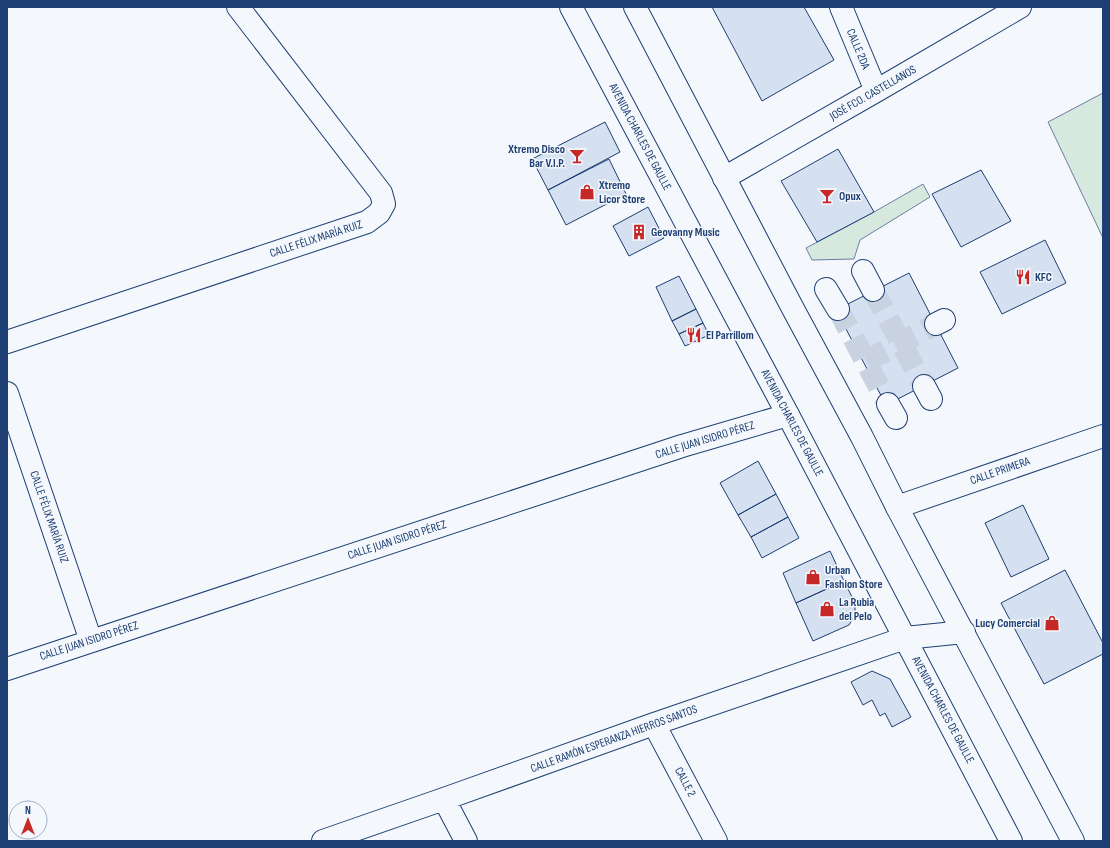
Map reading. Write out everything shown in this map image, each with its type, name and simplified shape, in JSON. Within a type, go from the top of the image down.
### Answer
[{"type":"street","name":"CALLE FÉLIX MARÍA RUIZ","points":[[7,342],[367,222],[379,212],[384,204],[381,193],[238,7]]},
{"type":"street","name":"AVENIDA CHARLES DE GAULLE","points":[[571,7],[788,415],[1011,841]]},
{"type":"street","points":[[635,7],[1073,841]]},
{"type":"street","name":"CALLE 2DA","points":[[841,7],[876,91]]},
{"type":"street","name":"JOSÉ FCO. CASTELLANOS","points":[[724,178],[1020,7]]},
{"type":"street","points":[[863,271],[873,290]]},
{"type":"street","points":[[826,289],[838,309]]},
{"type":"street","name":"CALLE FÉLIX MARÍA RUIZ","points":[[7,393],[91,640]]},
{"type":"street","name":"CALLE JUAN ISIDRO PÉREZ","points":[[7,669],[682,446],[788,415]]},
{"type":"street","name":"CALLE PRIMERA","points":[[897,507],[1103,436]]},
{"type":"street","name":"CALLE RAMÓN ESPERANZA HIERROS SANTOS","points":[[324,841],[654,724],[905,638],[964,632]]},
{"type":"street","name":"CALLE 2","points":[[654,724],[716,841]]},
{"type":"street","points":[[444,799],[466,841]]},
{"type":"shaded area","points":[[1103,93],[1103,238],[1048,122]]},
{"type":"shaded area","points":[[923,184],[930,197],[860,240],[854,259],[812,260],[806,248]]},
{"type":"building","points":[[712,7],[804,7],[834,60],[762,101]]},
{"type":"building","name":"Xtremo Disco Bar V.I.P.","points":[[605,122],[620,152],[548,190],[532,159]]},
{"type":"building","name":"Opux","points":[[838,149],[874,212],[817,242],[781,181]]},
{"type":"building","name":"Xtremo Licor Store","points":[[609,159],[626,194],[566,225],[548,190]]},
{"type":"building","points":[[981,170],[1011,221],[961,247],[932,194]]},
{"type":"building","name":"Geovanny Music","points":[[648,207],[664,238],[629,256],[613,226]]},
{"type":"building","name":"KFC","points":[[1045,240],[1066,283],[1002,314],[980,272]]},
{"type":"building","points":[[909,273],[958,368],[886,405],[836,310]]},
{"type":"building","points":[[679,276],[696,309],[672,321],[656,287]]},
{"type":"building","points":[[696,309],[703,323],[679,334],[672,321]]},
{"type":"building","name":"El Parrillom","points":[[703,323],[709,335],[685,346],[679,334]]},
{"type":"building","points":[[758,461],[776,494],[738,515],[720,483]]},
{"type":"building","points":[[776,494],[788,517],[751,537],[738,515]]},
{"type":"building","points":[[1023,505],[1049,559],[1011,577],[985,523]]},
{"type":"building","points":[[788,517],[799,538],[762,558],[751,537]]},
{"type":"building","name":"Urban Fashion Store","points":[[830,551],[844,581],[796,603],[783,573]]},
{"type":"building","name":"Lucy Comercial","points":[[1065,570],[1103,643],[1103,654],[1044,684],[1001,603]]},
{"type":"building","name":"La Rubia del Pelo","points":[[844,581],[855,603],[855,615],[849,625],[813,641],[796,603]]},
{"type":"building","points":[[872,671],[890,679],[911,717],[892,727],[885,713],[880,716],[872,700],[863,705],[851,682]]},
{"type":"tunnel","points":[[873,290],[924,386]]},
{"type":"tunnel","points":[[838,309],[888,404]]},
{"type":"tunnel","points":[[866,361],[936,324]]},
{"type":"place","name":"Xtremo Disco Bar V.I.P.","points":[[577,156]]},
{"type":"place","name":"Xtremo Licor Store","points":[[587,192]]},
{"type":"place","name":"Opux","points":[[827,196]]},
{"type":"place","name":"Geovanny Music","points":[[639,232]]},
{"type":"place","name":"KFC","points":[[1023,277]]},
{"type":"place","name":"El Parrillom","points":[[694,335]]},
{"type":"place","name":"Urban Fashion Store","points":[[813,577]]},
{"type":"place","name":"La Rubia del Pelo","points":[[827,609]]},
{"type":"place","name":"Lucy Comercial","points":[[1052,623]]}]
